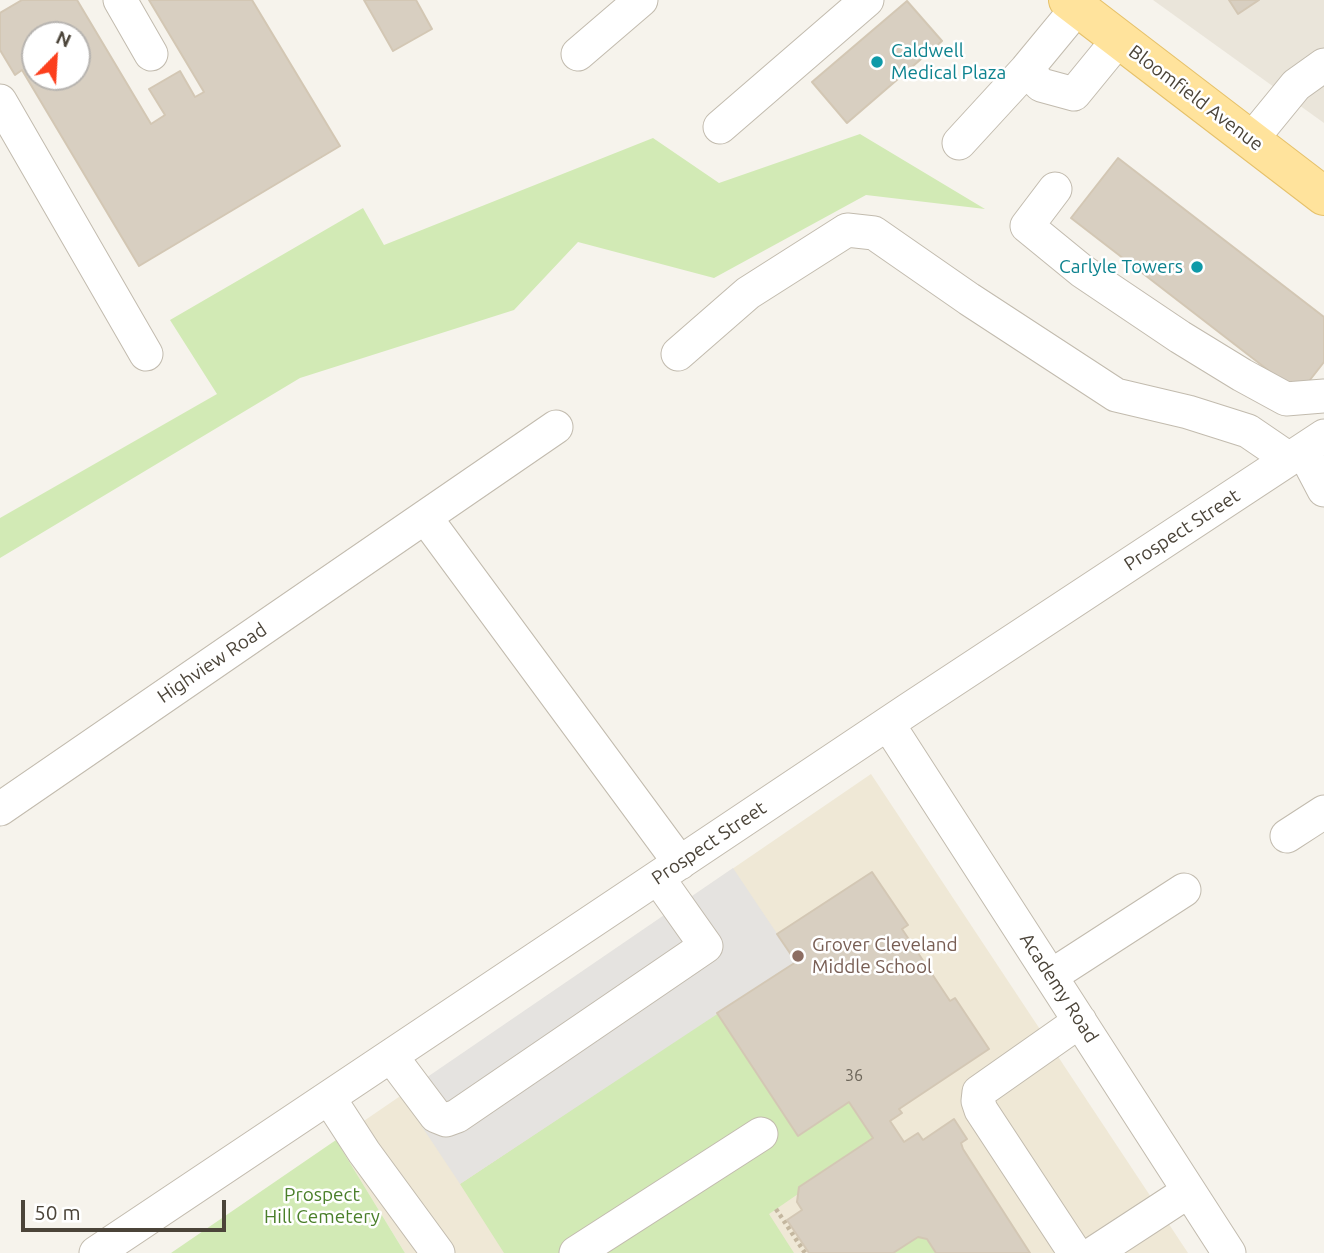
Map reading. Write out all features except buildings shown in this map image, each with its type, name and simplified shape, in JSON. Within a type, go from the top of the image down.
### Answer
[{"type":"main road","name":"Bloomfield Avenue","points":[[1073,4],[1324,196]]},
{"type":"street","points":[[120,0],[151,54]]},
{"type":"street","points":[[578,54],[641,0]]},
{"type":"street","points":[[720,127],[867,0]]},
{"type":"street","points":[[959,143],[1026,70],[1073,4]]},
{"type":"street","points":[[1026,70],[1041,85],[1074,94],[1119,39]]},
{"type":"street","points":[[1251,140],[1296,85],[1324,65]]},
{"type":"street","points":[[0,101],[146,354]]},
{"type":"street","points":[[1055,189],[1027,226],[1082,271],[1180,337],[1286,399],[1324,396]]},
{"type":"street","points":[[678,354],[748,293],[847,230],[874,233],[969,299],[1116,394],[1188,412],[1305,448],[1324,490]]},
{"type":"street","name":"Highview Road","points":[[0,808],[556,427]]},
{"type":"street","name":"Prospect Street","points":[[96,1253],[1305,448]]},
{"type":"street","points":[[391,1056],[436,1116],[446,1120],[457,1116],[706,946],[669,870],[425,517]]},
{"type":"street","name":"Academy Road","points":[[888,724],[1229,1253]]},
{"type":"street","points":[[1287,836],[1324,812]]},
{"type":"street","points":[[1051,976],[1184,890]]},
{"type":"street","points":[[1074,1253],[981,1110],[978,1101],[979,1091],[1080,1021]]},
{"type":"street","points":[[329,1098],[364,1152],[438,1253]]},
{"type":"street","points":[[576,1253],[761,1134]]},
{"type":"street","points":[[1094,1253],[1189,1191]]},
{"type":"path","points":[[776,1209],[805,1253]]},
{"type":"shaded area","points":[[1153,0],[1324,0],[1324,123]]},
{"type":"shaded area","name":"Grover Cleveland Middle School","points":[[871,774],[1188,1253],[405,1253],[336,1140]]},
{"type":"shaded area","points":[[733,868],[796,962],[460,1184],[401,1095]]},
{"type":"green space","points":[[860,134],[985,209],[866,195],[714,278],[578,242],[514,310],[300,378],[0,558],[0,518],[217,394],[170,320],[363,208],[384,245],[653,138],[719,183]]},
{"type":"green space","points":[[717,1013],[849,1102],[873,1138],[769,1214],[794,1253],[504,1253],[460,1184]]},
{"type":"green space","name":"Prospect Hill Cemetery","points":[[336,1140],[405,1253],[171,1253]]},
{"type":"green space","points":[[918,1237],[927,1239],[936,1253],[893,1253]]},
{"type":"place","name":"Caldwell Medical Plaza","points":[[877,62]]},
{"type":"place","name":"Carlyle Towers","points":[[1197,267]]},
{"type":"place","name":"Grover Cleveland Middle School","points":[[798,956]]}]
